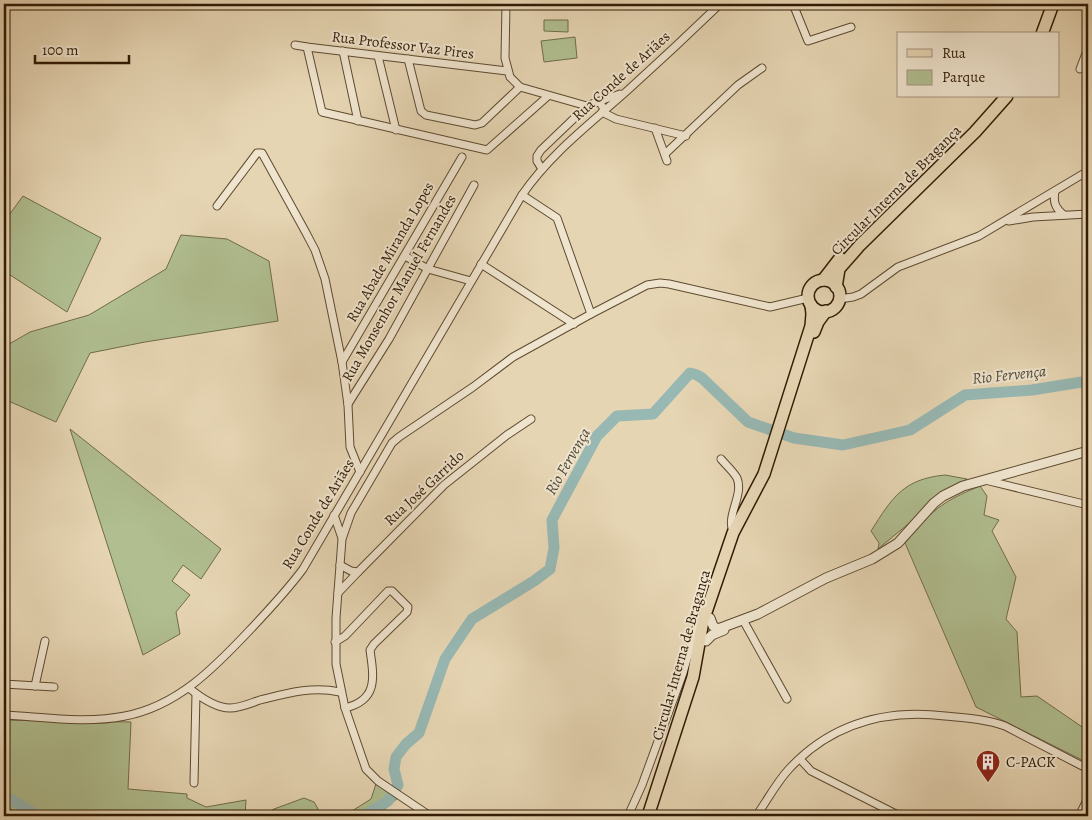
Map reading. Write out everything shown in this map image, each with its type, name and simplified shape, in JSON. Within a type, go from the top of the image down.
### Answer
[{"type":"main road","points":[[1043,32],[1054,4]]},
{"type":"main road","points":[[1047,32],[1058,4]]},
{"type":"main road","name":"Circular Interna de Bragança","points":[[823,280],[848,249],[967,134],[1000,98]]},
{"type":"main road","name":"Circular Interna de Bragança","points":[[836,287],[839,269],[860,245],[975,132],[1005,98]]},
{"type":"main road","points":[[823,280],[833,283],[836,287],[839,299],[833,308],[826,311],[817,310],[809,301],[808,292],[814,284],[823,280]]},
{"type":"main road","name":"Circular Interna de Bragança","points":[[653,816],[701,673],[706,640],[706,621],[736,537],[763,487],[791,397],[811,326],[812,314],[809,301]]},
{"type":"main road","name":"Circular Interna de Bragança","points":[[791,397],[817,324],[826,311]]},
{"type":"main road","name":"Circular Interna de Bragança","points":[[648,816],[694,677],[706,621],[733,533],[770,463]]},
{"type":"street","points":[[506,4],[505,58],[507,71],[510,77],[520,86],[616,118],[686,136]]},
{"type":"street","name":"Rua Conde de Ariães","points":[[4,715],[84,719],[124,717],[157,706],[189,688],[217,664],[291,585],[360,472],[522,195],[542,168],[720,4]]},
{"type":"street","points":[[793,4],[808,41],[851,27]]},
{"type":"street","name":"Rua Professor Vaz Pires","points":[[296,44],[307,48],[507,71]]},
{"type":"street","points":[[307,48],[322,112],[487,150],[548,96]]},
{"type":"street","points":[[1080,69],[1088,48]]},
{"type":"street","points":[[343,51],[358,121]]},
{"type":"street","points":[[378,56],[396,130]]},
{"type":"street","points":[[408,59],[421,111],[426,114],[475,125],[482,123],[520,86]]},
{"type":"street","points":[[655,128],[666,158],[738,85],[762,68]]},
{"type":"street","points":[[588,108],[596,102],[627,90]]},
{"type":"street","points":[[596,102],[600,103],[602,112]]},
{"type":"street","points":[[588,108],[592,121]]},
{"type":"street","name":"Rua Conde de Ariães","points":[[542,168],[537,161],[541,150],[588,108]]},
{"type":"street","points":[[217,206],[257,154],[262,153],[315,250],[325,278],[342,362],[348,404],[350,447],[360,472]]},
{"type":"street","name":"Rua Abade Miranda Lopes","points":[[342,362],[462,156]]},
{"type":"street","points":[[839,299],[861,294],[898,266],[979,236],[1088,172]]},
{"type":"street","name":"Rua Monsenhor Manuel Fernandes","points":[[348,404],[389,339],[474,185]]},
{"type":"street","points":[[1055,191],[1054,204],[1057,210],[1064,216]]},
{"type":"street","points":[[522,195],[557,218],[591,314]]},
{"type":"street","points":[[1004,222],[1033,217],[1088,214]]},
{"type":"street","points":[[405,256],[428,269],[471,281]]},
{"type":"street","points":[[481,264],[574,324]]},
{"type":"street","points":[[430,816],[385,786],[366,768],[344,708],[336,664],[337,594],[342,539],[351,513],[392,443],[513,357],[647,285],[660,283],[770,307],[809,301]]},
{"type":"street","name":"Rua José Garrido","points":[[337,594],[444,485],[507,435],[531,419]]},
{"type":"street","points":[[380,438],[392,443]]},
{"type":"street","points":[[373,450],[384,457]]},
{"type":"street","points":[[706,640],[709,636],[758,614],[826,578],[872,558],[898,543],[934,503],[963,486],[1088,451]]},
{"type":"street","points":[[721,459],[736,476],[738,482],[731,524],[733,533]]},
{"type":"street","points":[[984,480],[1088,505]]},
{"type":"street","points":[[340,505],[351,513]]},
{"type":"street","points":[[334,515],[342,539]]},
{"type":"street","points":[[340,565],[351,571],[358,572]]},
{"type":"street","points":[[335,642],[345,636],[388,591],[392,591],[408,607],[407,612],[370,650],[374,676],[365,698],[358,704],[344,708]]},
{"type":"street","points":[[743,620],[787,700]]},
{"type":"street","points":[[628,816],[642,785],[683,673],[696,628],[706,621],[718,629],[730,626]]},
{"type":"street","points":[[35,686],[45,641]]},
{"type":"street","points":[[4,684],[54,687]]},
{"type":"street","points":[[189,688],[215,704],[231,708],[297,690],[316,689],[340,692]]},
{"type":"street","points":[[194,783],[196,694]]},
{"type":"street","points":[[756,816],[778,783],[800,759],[831,735],[877,717],[925,713],[994,722],[1088,769]]},
{"type":"street","points":[[800,759],[811,770],[900,816]]},
{"type":"street","points":[[1079,816],[1088,798]]},
{"type":"green space","points":[[544,20],[568,20],[568,32],[544,31]]},
{"type":"green space","points":[[575,37],[577,58],[544,62],[541,41]]},
{"type":"green space","points":[[23,196],[101,238],[67,312],[4,271],[4,222]]},
{"type":"green space","points":[[181,235],[227,239],[269,261],[278,321],[145,342],[90,353],[56,422],[4,399],[4,347],[30,332],[89,315],[166,269]]},
{"type":"green space","points":[[70,429],[221,549],[201,579],[183,565],[172,581],[190,595],[176,612],[180,634],[143,655]]},
{"type":"green space","points":[[945,475],[967,479],[932,499],[913,520],[878,549],[879,543],[871,531],[900,492],[919,481]]},
{"type":"green space","points":[[980,486],[987,496],[984,515],[999,520],[992,531],[1016,577],[1006,619],[1017,632],[1021,697],[1037,696],[1088,731],[1088,763],[976,707],[905,543],[930,515],[955,497]]},
{"type":"green space","points":[[4,720],[131,722],[128,789],[187,794],[187,798],[206,807],[246,800],[245,816],[17,816],[11,809],[4,812]]},
{"type":"green space","points":[[376,784],[400,796],[377,816],[344,816],[371,799]]},
{"type":"green space","points":[[304,798],[314,802],[318,809],[316,816],[263,816],[274,809]]},
{"type":"waterway","name":"Rio Fervença","points":[[363,816],[388,801],[398,785],[394,769],[396,757],[406,744],[419,733],[445,659],[472,619],[550,569],[554,548],[552,520],[597,436],[617,416],[653,414],[690,373],[702,378],[748,422],[794,438],[843,445],[910,430],[965,395],[1032,390],[1088,381]]},
{"type":"waterway","name":"Rio Fervença","points":[[4,797],[39,816]]},
{"type":"place","name":"C-PACK","points":[[988,783]]}]
